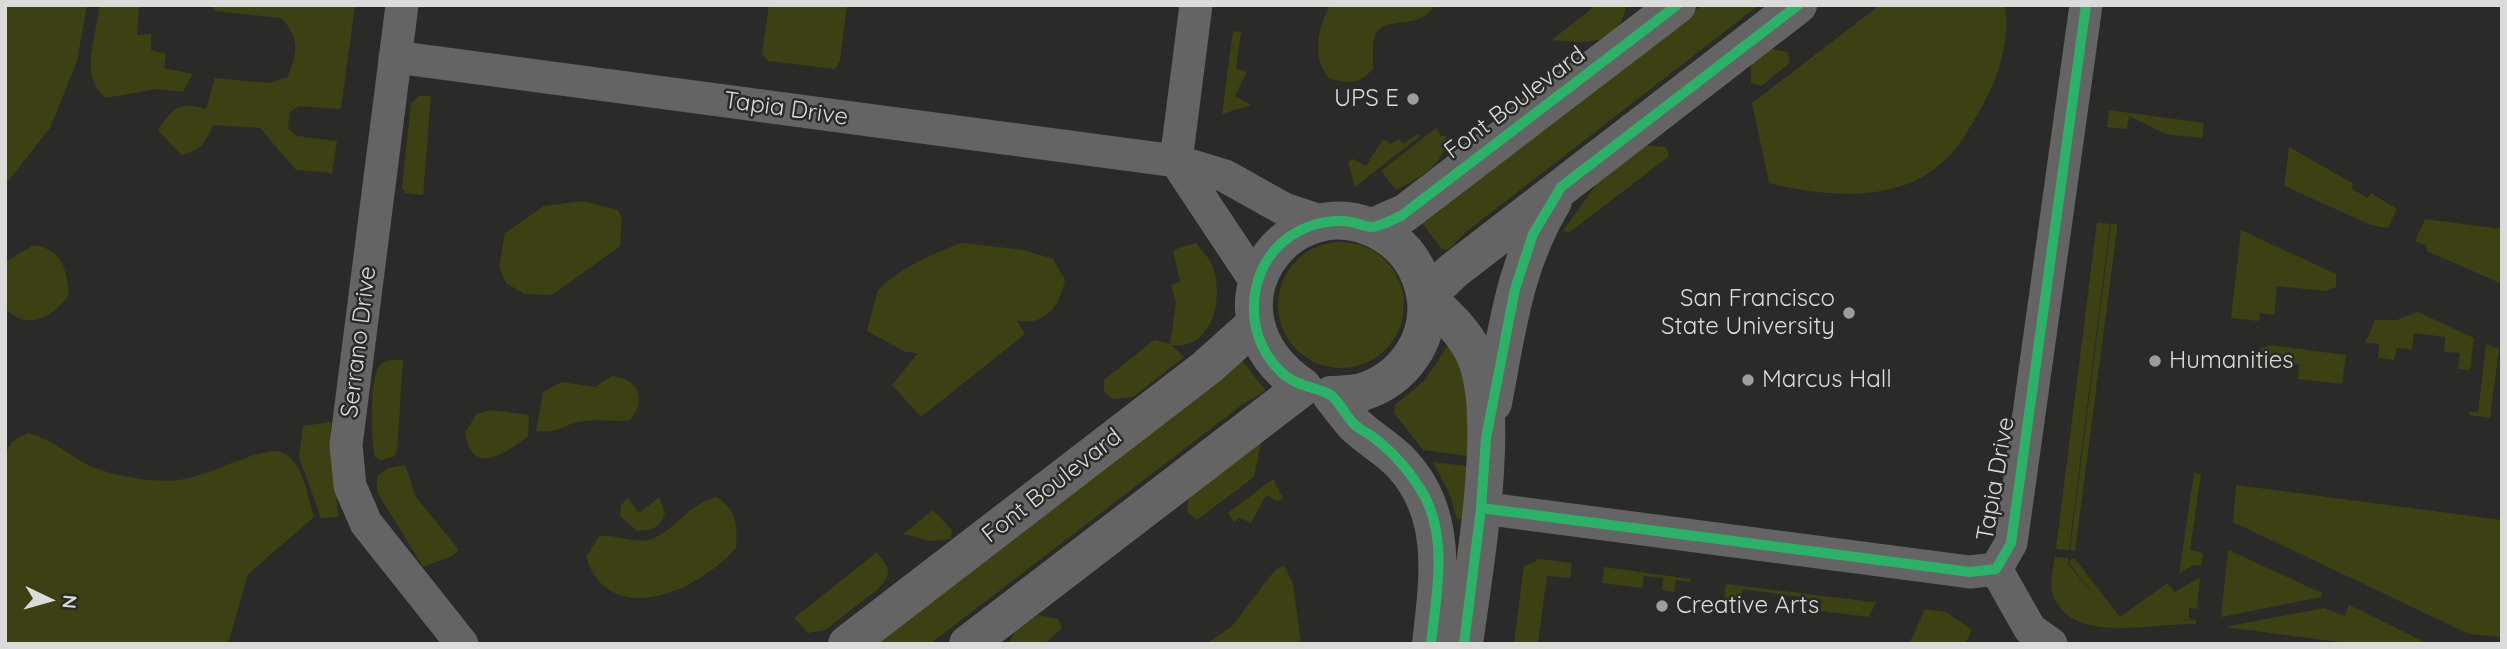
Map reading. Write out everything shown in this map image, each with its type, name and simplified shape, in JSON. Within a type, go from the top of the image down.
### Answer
[{"type":"street","name":"Serrano Drive","points":[[402,5],[346,445],[350,486],[366,523],[462,644]]},
{"type":"street","points":[[1196,5],[1176,161],[1257,283]]},
{"type":"street","name":"Font Boulevard","points":[[1373,228],[1410,210],[1677,5]]},
{"type":"street","points":[[1426,297],[1453,271],[1798,5]]},
{"type":"street","name":"Tapia Drive","points":[[1481,508],[1969,572],[1996,569],[2011,543],[2085,5]]},
{"type":"street","name":"Tapia Drive","points":[[395,57],[1176,161],[1225,176],[1284,209],[1323,222]]},
{"type":"street","points":[[1486,438],[1522,264],[1533,234],[1561,187]]},
{"type":"street","points":[[968,644],[1317,391],[1360,393],[1388,381],[1409,361],[1423,334],[1426,297],[1412,260],[1395,241],[1373,228],[1349,221],[1323,222],[1298,231],[1277,247],[1257,283],[1253,296],[1254,325],[1264,350],[1280,372],[1317,391],[1404,466],[1426,499],[1437,537],[1439,575],[1431,644]]},
{"type":"street","points":[[1426,297],[1458,327],[1475,354],[1485,390],[1486,438],[1481,508],[1464,644]]},
{"type":"street","name":"Font Boulevard","points":[[847,644],[1206,368],[1254,325]]},
{"type":"street","points":[[1996,569],[2031,629],[2051,644]]},
{"type":"green space","points":[[5,5],[87,5],[77,61],[50,128],[5,185]]},
{"type":"green space","points":[[99,5],[139,5],[137,35],[151,34],[151,50],[166,54],[164,68],[193,74],[183,92],[156,89],[106,98],[97,89],[91,55]]},
{"type":"green space","points":[[214,5],[355,5],[341,109],[299,106],[290,112],[288,128],[297,136],[337,141],[332,173],[296,170],[260,128],[213,125],[202,145],[181,155],[158,130],[178,108],[190,106],[206,109],[215,78],[269,83],[288,77],[294,60],[295,46],[292,32],[281,18],[214,11]]},
{"type":"green space","points":[[769,5],[847,5],[840,61],[835,69],[768,61],[762,54]]},
{"type":"green space","points":[[1330,5],[1435,5],[1421,18],[1386,25],[1380,29],[1374,39],[1373,68],[1359,80],[1342,82],[1329,78],[1323,70],[1318,52],[1322,23]]},
{"type":"green space","points":[[1596,5],[1626,5],[1622,19],[1608,36],[1588,42],[1552,40]]},
{"type":"green space","points":[[1702,5],[1759,5],[1466,232],[1448,250],[1442,249],[1422,223]]},
{"type":"green space","points":[[1880,5],[2005,7],[2006,32],[1998,70],[1983,105],[1966,133],[1947,158],[1928,173],[1908,184],[1885,190],[1838,194],[1769,183],[1752,103]]},
{"type":"green space","points":[[1233,31],[1241,32],[1236,69],[1247,71],[1235,96],[1251,105],[1222,114]]},
{"type":"green space","points":[[1772,49],[1788,52],[1790,63],[1761,86],[1751,83],[1751,65]]},
{"type":"green space","points":[[419,96],[431,96],[423,195],[405,193],[402,188],[411,103]]},
{"type":"green space","points":[[2109,110],[2204,123],[2202,138],[2165,134],[2129,116],[2127,129],[2107,127]]},
{"type":"green space","points":[[1436,128],[1441,136],[1446,136],[1446,145],[1437,162],[1413,181],[1396,190],[1381,171]]},
{"type":"green space","points":[[1418,134],[1420,136],[1355,187],[1348,162],[1353,159],[1366,166],[1383,139],[1391,144],[1399,139],[1403,144]]},
{"type":"green space","points":[[1640,145],[1666,147],[1669,156],[1570,232],[1563,231],[1598,182]]},
{"type":"green space","points":[[2289,147],[2354,184],[2351,188],[2367,198],[2371,193],[2397,209],[2388,228],[2371,225],[2284,186]]},
{"type":"green space","points":[[583,201],[618,210],[622,219],[620,246],[552,295],[524,294],[506,283],[499,267],[505,233],[544,206]]},
{"type":"green space","points":[[2425,219],[2502,229],[2502,284],[2427,251],[2426,245],[2415,241]]},
{"type":"green space","points":[[2097,222],[2110,224],[2069,550],[2056,549]]},
{"type":"green space","points":[[2111,224],[2117,224],[2117,230],[2075,551],[2070,550]]},
{"type":"green space","points":[[2241,230],[2336,274],[2336,287],[2325,291],[2277,286],[2274,315],[2260,313],[2259,321],[2231,318]]},
{"type":"green space","points":[[1341,242],[1365,246],[1386,260],[1400,281],[1404,305],[1400,329],[1386,350],[1365,364],[1341,368],[1317,364],[1296,350],[1282,329],[1278,305],[1282,281],[1296,260],[1317,246]]},
{"type":"green space","points":[[962,243],[1024,250],[1053,259],[1065,280],[1063,289],[1050,312],[1036,320],[1017,321],[1025,334],[921,417],[892,385],[918,353],[905,352],[867,331],[878,290],[917,262]]},
{"type":"green space","points":[[1196,243],[1211,262],[1216,278],[1216,306],[1212,319],[1197,339],[1185,345],[1171,345],[1184,357],[1133,397],[1112,399],[1104,391],[1104,380],[1154,340],[1170,344],[1176,303],[1171,285],[1180,282],[1173,250]]},
{"type":"green space","points":[[34,245],[57,256],[67,277],[69,295],[48,315],[31,320],[13,315],[5,308],[5,262]]},
{"type":"green space","points":[[2418,312],[2474,338],[2470,370],[2458,369],[2460,353],[2444,352],[2445,337],[2414,333],[2412,349],[2397,348],[2394,360],[2378,358],[2379,344],[2365,343],[2375,320],[2397,320]]},
{"type":"green space","points":[[2486,344],[2499,349],[2490,418],[2469,415],[2469,412],[2478,412]]},
{"type":"green space","points":[[2270,345],[2346,355],[2342,384],[2298,379],[2299,364],[2254,358],[2260,349]]},
{"type":"green space","points":[[1447,347],[1451,347],[1465,373],[1476,457],[1423,450],[1394,413],[1395,405],[1425,380]]},
{"type":"green space","points":[[1240,358],[1266,391],[1243,404],[930,644],[873,644]]},
{"type":"green space","points":[[390,360],[403,360],[397,451],[393,457],[381,460],[375,457],[374,449],[374,382],[380,365]]},
{"type":"green space","points":[[612,376],[628,381],[638,391],[638,405],[630,420],[585,421],[557,430],[536,431],[543,392],[562,382],[595,387]]},
{"type":"green space","points":[[492,410],[529,415],[528,436],[501,454],[482,458],[475,455],[469,446],[465,432],[477,414]]},
{"type":"green space","points":[[331,422],[338,517],[321,518],[299,457],[303,426]]},
{"type":"green space","points":[[28,433],[49,441],[101,470],[155,480],[190,478],[261,453],[281,452],[295,463],[300,471],[314,517],[248,574],[228,644],[5,644],[5,454],[12,442]]},
{"type":"green space","points":[[1261,443],[1254,477],[1197,520],[1187,512],[1189,490]]},
{"type":"green space","points":[[1433,462],[1474,467],[1467,520],[1457,519],[1450,495]]},
{"type":"green space","points":[[405,465],[416,497],[459,550],[452,556],[423,567],[377,492],[377,476],[388,468]]},
{"type":"green space","points":[[2194,473],[2201,474],[2190,550],[2203,553],[2201,566],[2193,565],[2179,574]]},
{"type":"green space","points":[[1273,479],[1283,498],[1278,501],[1266,495],[1251,523],[1240,518],[1234,522],[1228,513]]},
{"type":"green space","points":[[2236,485],[2502,520],[2502,637],[2469,634],[2233,522]]},
{"type":"green space","points":[[659,497],[665,513],[654,528],[637,531],[620,516],[621,505],[628,498],[639,513]]},
{"type":"green space","points":[[716,497],[732,512],[737,532],[736,548],[701,577],[679,589],[657,596],[635,598],[615,593],[598,580],[586,557],[599,536],[635,540],[656,537],[697,506]]},
{"type":"green space","points":[[933,510],[952,530],[951,539],[930,541],[903,534]]},
{"type":"green space","points":[[2228,550],[2322,593],[2321,597],[2221,617]]},
{"type":"green space","points":[[877,552],[888,568],[887,578],[878,589],[825,630],[808,633],[794,618]]},
{"type":"green space","points":[[2055,557],[2068,558],[2068,564],[2099,601],[2069,563],[2070,559],[2075,559],[2120,617],[2167,583],[2175,592],[2200,577],[2197,609],[2189,608],[2189,618],[2196,619],[2176,620],[2197,620],[2196,624],[2116,628],[2077,621],[2063,611],[2053,595],[2051,581]]},
{"type":"green space","points":[[1540,559],[1572,563],[1570,578],[1547,576],[1538,644],[1514,644],[1524,566]]},
{"type":"green space","points":[[1284,566],[1293,583],[1301,644],[1206,644],[1232,626],[1275,570]]},
{"type":"green space","points":[[1604,567],[1691,579],[1691,582],[1676,580],[1674,592],[1662,590],[1663,578],[1644,576],[1642,588],[1602,583]]},
{"type":"green space","points":[[1726,584],[1876,602],[1869,617],[1821,611],[1821,600],[1743,589],[1740,601],[1724,599]]},
{"type":"green space","points":[[2349,605],[2429,644],[2355,644],[2224,627],[2324,608],[2344,616]]},
{"type":"green space","points":[[1925,609],[1946,612],[1972,630],[1965,644],[1909,644]]},
{"type":"green space","points":[[1038,615],[1058,619],[1062,628],[1044,644],[1008,644],[1015,632]]},
{"type":"cycle path","points":[[1431,644],[1439,569],[1436,532],[1425,497],[1395,457],[1355,425],[1332,396],[1286,377],[1267,355],[1258,336],[1254,316],[1259,276],[1268,258],[1282,243],[1305,228],[1338,221],[1375,227],[1401,216],[1677,5]]},
{"type":"cycle path","points":[[1464,644],[1481,508],[1486,438],[1515,289],[1533,234],[1561,187],[1798,5]]},
{"type":"cycle path","points":[[1481,508],[1970,572],[1996,569],[2011,543],[2086,5]]},
{"type":"place","name":"UPS E","points":[[1413,99]]},
{"type":"place","name":"San Francisco State University","points":[[1849,313]]},
{"type":"place","name":"Humanities","points":[[2155,361]]},
{"type":"place","name":"Marcus Hall","points":[[1748,380]]},
{"type":"place","name":"Creative Arts","points":[[1662,606]]}]
